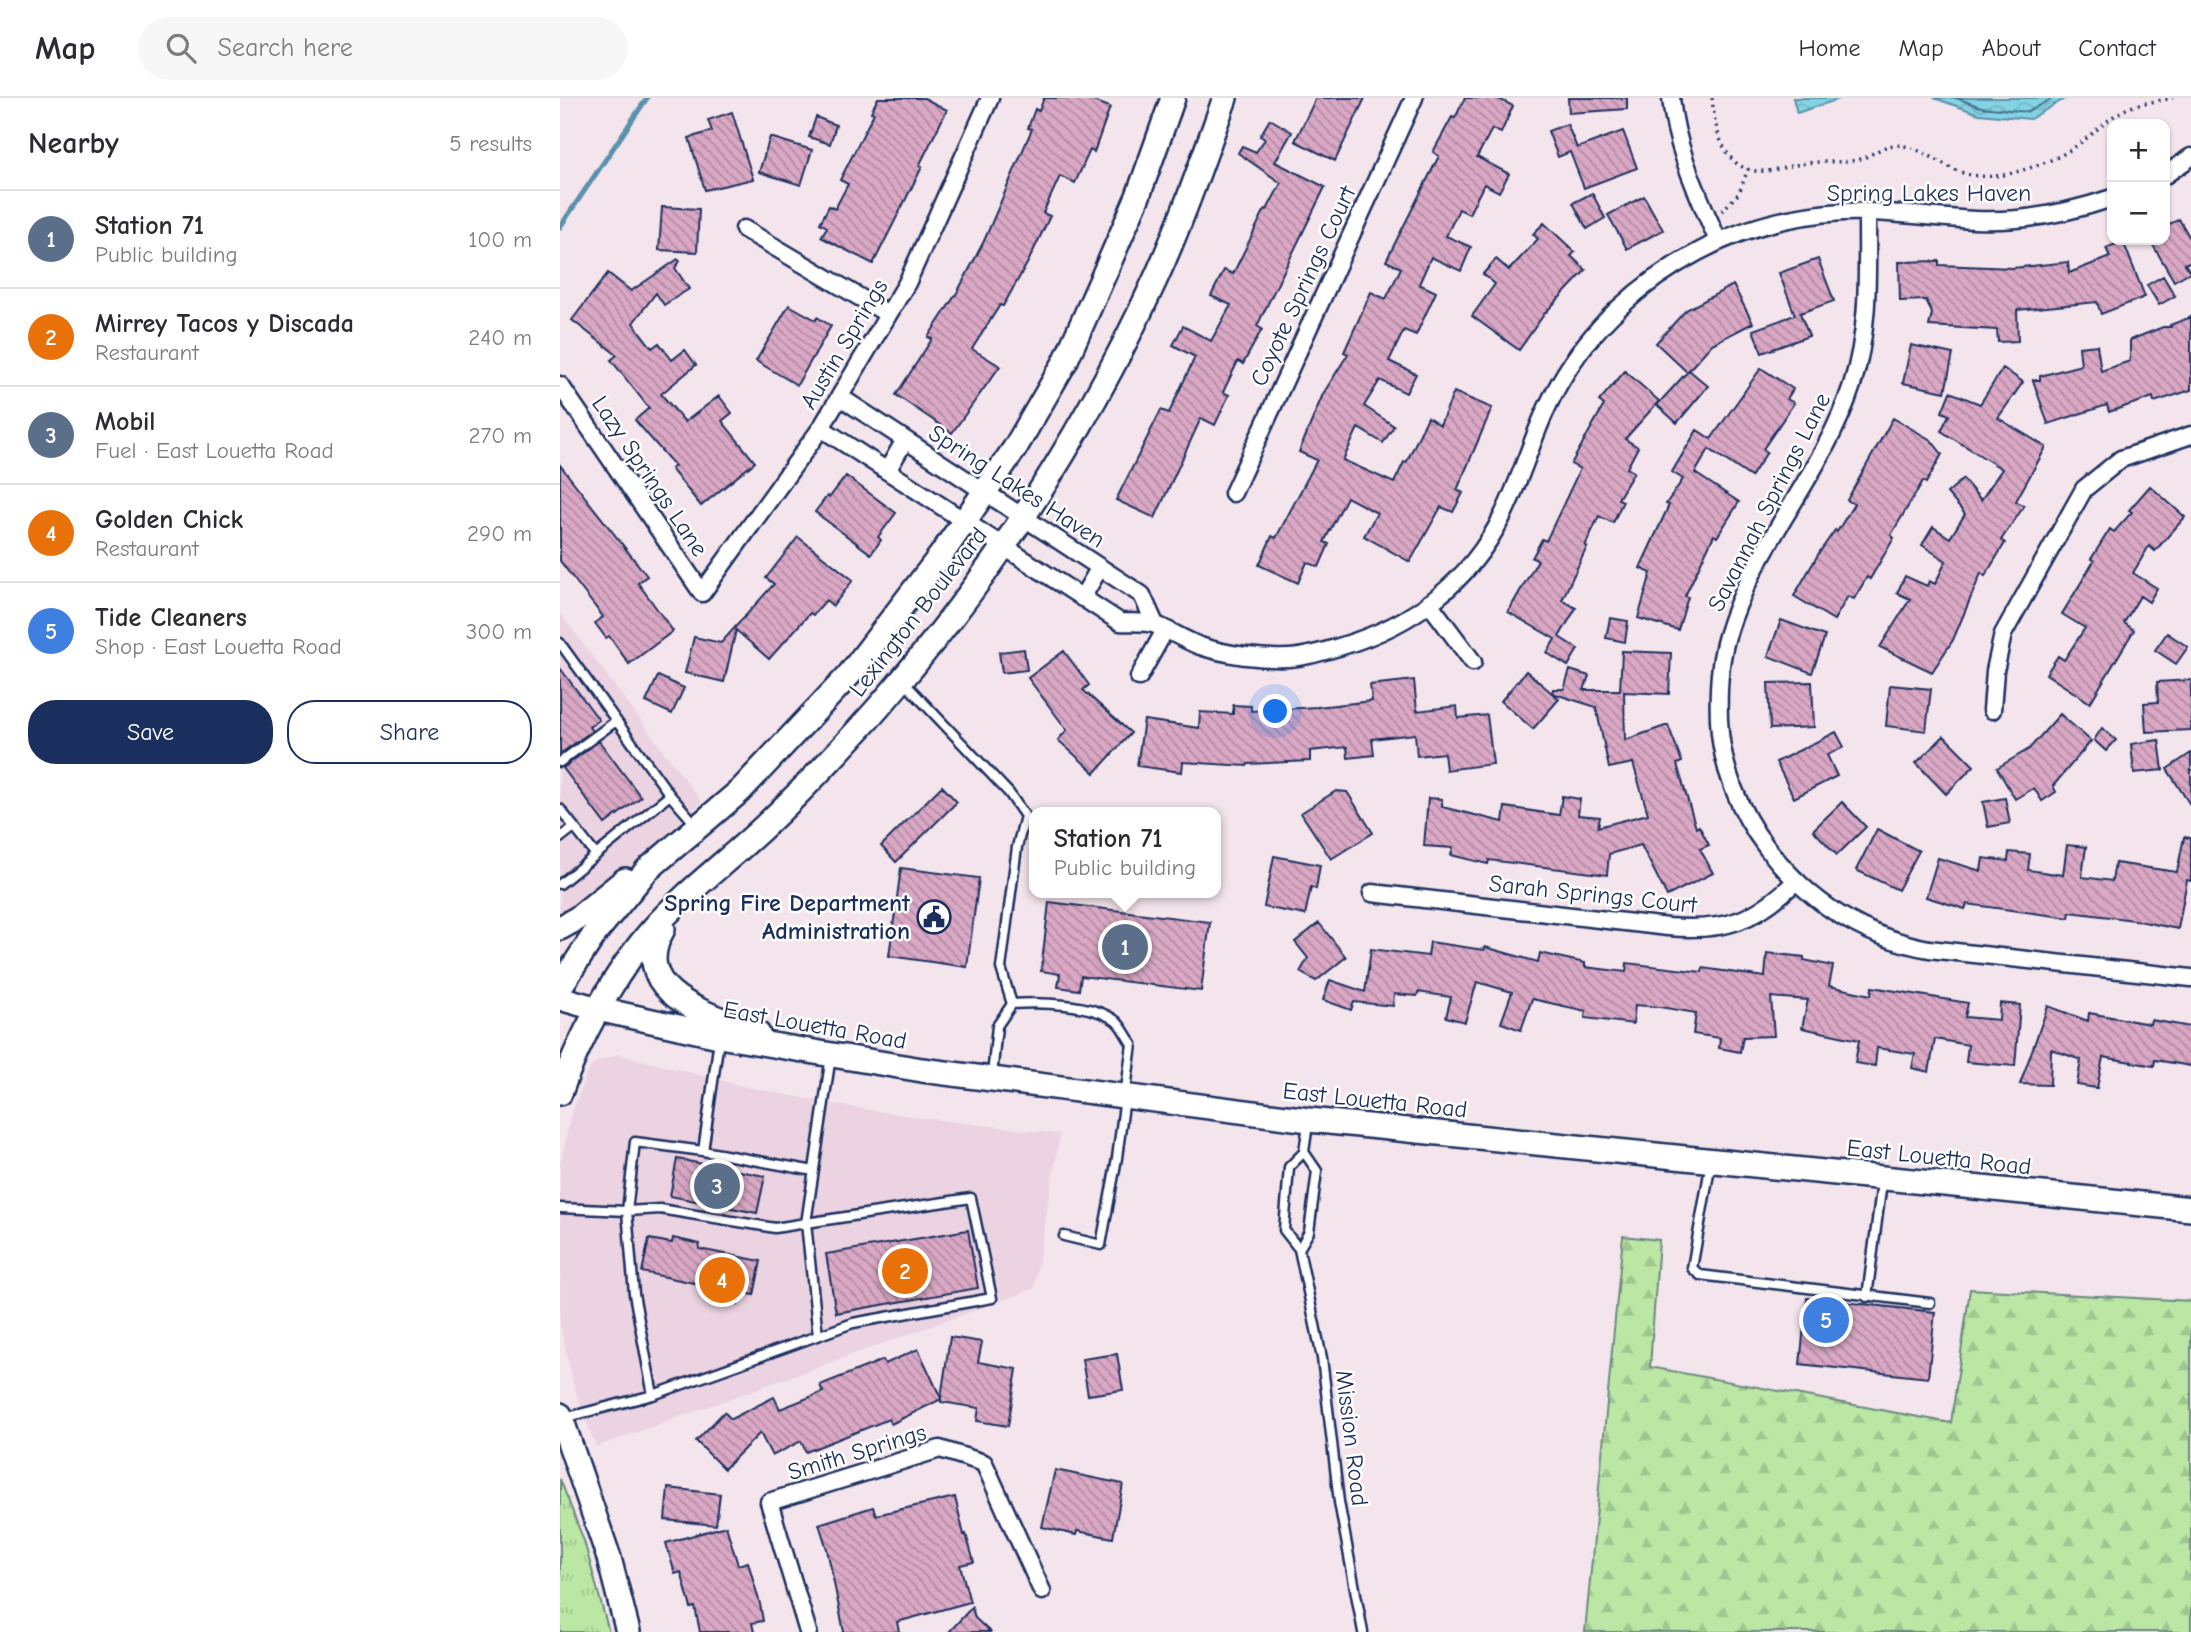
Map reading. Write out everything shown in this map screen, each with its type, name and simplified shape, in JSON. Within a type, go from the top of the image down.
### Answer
[{"type":"main road","name":"Lexington Boulevard","points":[[560,987],[596,932],[647,870],[748,783],[849,675],[942,555],[1015,448],[1065,362],[1138,196],[1173,98]]},
{"type":"main road","name":"Lexington Boulevard","points":[[560,1093],[598,1009],[651,931],[816,776],[901,679],[1023,517],[1090,409],[1155,280],[1192,192],[1225,98]]},
{"type":"main road","points":[[560,928],[578,918],[626,880],[647,870]]},
{"type":"main road","points":[[678,904],[655,944],[653,954],[656,974],[661,983],[682,1001],[797,1049]]},
{"type":"main road","name":"East Louetta Road","points":[[560,998],[719,1036],[831,1056],[991,1079],[1309,1120],[2191,1209]]},
{"type":"main road","points":[[560,1417],[609,1558],[628,1632]]},
{"type":"street","name":"Austin Springs","points":[[702,593],[821,428],[907,283],[990,98]]},
{"type":"street","name":"Coyote Springs Court","points":[[1233,493],[1414,98]]},
{"type":"street","points":[[1671,98],[1680,148],[1718,242]]},
{"type":"street","points":[[2170,172],[2191,157]]},
{"type":"street","name":"Spring Lakes Haven","points":[[821,428],[1002,548],[1120,622],[1160,627],[1213,650],[1274,658],[1298,657],[1340,647],[1390,629],[1452,585],[1471,565],[1493,533],[1511,498],[1545,410],[1586,344],[1622,305],[1679,263],[1718,242],[1751,229],[1801,217],[1867,212],[1979,220],[2022,219],[2070,211],[2107,200]]},
{"type":"street","name":"Savannah Springs Lane","points":[[1867,212],[1865,328],[1852,387],[1837,422],[1740,601],[1726,637],[1722,659],[1719,729],[1733,787],[1762,841],[1796,881],[1824,905],[1851,922],[1884,937],[1914,946],[2191,978]]},
{"type":"street","points":[[744,229],[888,314]]},
{"type":"street","name":"Lazy Springs Lane","points":[[560,385],[702,593]]},
{"type":"street","name":"Spring Lakes Haven","points":[[840,397],[1142,594],[1160,627]]},
{"type":"street","points":[[1992,710],[1994,671],[2003,634],[2084,489],[2121,458],[2191,435]]},
{"type":"street","points":[[887,471],[905,440]]},
{"type":"street","points":[[1082,598],[1100,567]]},
{"type":"street","points":[[1429,603],[1473,662]]},
{"type":"street","points":[[1139,677],[1160,627]]},
{"type":"street","name":"Sarah Springs Court","points":[[1372,893],[1702,928],[1726,925],[1757,914],[1796,881]]},
{"type":"street","name":"Smith Springs","points":[[808,1632],[769,1502],[940,1449],[984,1463],[1042,1591]]},
{"type":"lane","points":[[560,643],[670,795],[698,827]]},
{"type":"lane","points":[[901,679],[1010,793],[1024,816],[1000,968],[1012,1004]]},
{"type":"lane","points":[[560,762],[616,721]]},
{"type":"lane","points":[[560,884],[670,795]]},
{"type":"lane","points":[[560,809],[596,855]]},
{"type":"lane","points":[[560,838],[574,827]]},
{"type":"lane","points":[[1012,1004],[1039,1002],[1093,1010],[1116,1021],[1132,1044],[1101,1245],[1064,1236]]},
{"type":"lane","points":[[991,1079],[997,1026],[1012,1004]]},
{"type":"lane","points":[[703,1151],[719,1036]]},
{"type":"lane","points":[[818,1336],[806,1223],[831,1056]]},
{"type":"lane","name":"Mission Road","points":[[1309,1120],[1304,1152],[1289,1167],[1284,1230],[1298,1249],[1322,1358],[1339,1502],[1363,1632]]},
{"type":"lane","points":[[653,1395],[634,1294],[627,1211],[635,1142],[814,1171]]},
{"type":"lane","name":"Mission Road","points":[[1298,1249],[1309,1232],[1317,1171],[1304,1152]]},
{"type":"lane","points":[[1711,1161],[1692,1268],[1700,1275],[1930,1303]]},
{"type":"lane","points":[[1867,1297],[1883,1178]]},
{"type":"lane","points":[[560,1208],[627,1211],[660,1209],[775,1228],[971,1198],[992,1298],[853,1323],[653,1395],[560,1417]]},
{"type":"path","points":[[1712,98],[1717,134],[1723,148],[1734,161],[1748,169],[1765,171],[1824,161],[1851,162],[1893,145],[1913,149],[1963,173],[1987,176],[2014,173],[2042,164],[2071,150],[2118,113],[2134,106],[2173,98]]},
{"type":"path","points":[[1710,222],[1739,193],[1748,169]]},
{"type":"shaded area","points":[[560,613],[702,802],[642,857],[560,918]]},
{"type":"shaded area","points":[[618,1054],[747,1087],[850,1107],[1060,1134],[1034,1289],[596,1447],[574,1387],[560,1324],[560,1166],[570,1118],[586,1075],[594,1063]]},
{"type":"green space","points":[[1623,1236],[1659,1240],[1650,1367],[1951,1423],[1970,1289],[2191,1301],[2191,1632],[1585,1632]]},
{"type":"green space","points":[[560,1479],[584,1541],[609,1632],[560,1632]]},
{"type":"water","points":[[1793,98],[1842,98],[1797,113]]},
{"type":"water","points":[[1934,98],[2066,98],[2030,119],[1979,114]]},
{"type":"building","points":[[878,98],[924,98],[947,110],[919,166],[922,167],[873,264],[821,237],[827,227],[820,223],[829,206],[835,209],[848,184],[840,180],[874,113],[871,112]]},
{"type":"building","points":[[1044,98],[1085,98],[1110,107],[1094,152],[1090,150],[1075,183],[1060,176],[1043,213],[1050,216],[1028,262],[1003,306],[1000,305],[972,349],[1000,366],[952,433],[896,395],[932,339],[928,337],[958,291],[984,241],[1032,129],[1028,128],[1035,109],[1039,111]]},
{"type":"building","points":[[1316,98],[1365,98],[1335,161],[1295,141]]},
{"type":"building","points":[[1465,98],[1497,98],[1513,106],[1501,133],[1492,129],[1477,157],[1509,174],[1499,192],[1484,184],[1469,214],[1459,209],[1446,236],[1471,247],[1461,271],[1431,257],[1419,284],[1436,292],[1416,335],[1404,330],[1389,361],[1416,374],[1406,393],[1380,380],[1364,406],[1394,426],[1383,443],[1358,428],[1343,460],[1394,483],[1428,417],[1440,425],[1454,392],[1492,408],[1457,490],[1463,493],[1453,512],[1441,507],[1410,562],[1364,536],[1377,513],[1347,497],[1324,542],[1329,544],[1319,567],[1307,562],[1298,583],[1259,565],[1272,536],[1276,538],[1317,460],[1299,452],[1323,394],[1348,354],[1344,352],[1371,292],[1386,299],[1401,268],[1386,261],[1439,156],[1433,152]]},
{"type":"building","points":[[1568,98],[1627,98],[1627,109],[1569,113]]},
{"type":"building","points":[[732,112],[753,179],[705,190],[689,138],[712,131],[708,120]]},
{"type":"building","points":[[816,117],[836,125],[830,144],[809,137]]},
{"type":"building","points":[[1270,119],[1292,132],[1275,162],[1325,187],[1257,326],[1262,329],[1243,364],[1238,361],[1223,392],[1229,395],[1215,425],[1201,418],[1155,518],[1116,500],[1161,410],[1169,413],[1195,357],[1173,345],[1183,326],[1211,341],[1231,305],[1211,296],[1224,270],[1233,274],[1281,183],[1238,153],[1242,146],[1256,152],[1265,139],[1260,136]]},
{"type":"building","points":[[1567,124],[1577,148],[1623,131],[1637,168],[1584,188],[1570,152],[1558,157],[1548,131]]},
{"type":"building","points":[[770,137],[812,150],[801,185],[759,172]]},
{"type":"building","points":[[1592,193],[1605,218],[1587,229],[1573,203]]},
{"type":"building","points":[[1644,196],[1663,230],[1627,249],[1608,215]]},
{"type":"building","points":[[662,207],[699,209],[697,252],[659,250]]},
{"type":"building","points":[[2179,219],[2191,240],[2191,261],[2185,264],[2190,272],[2174,281],[2153,245],[2170,245],[2170,224]]},
{"type":"building","points":[[1544,223],[1575,252],[1571,256],[1586,270],[1545,313],[1519,350],[1472,316],[1495,284],[1483,274],[1496,259],[1509,270],[1538,239],[1533,234]]},
{"type":"building","points":[[2125,245],[2145,297],[2101,314],[2097,302],[2017,310],[2018,341],[1998,342],[1997,330],[1929,326],[1932,313],[1926,300],[1900,301],[1899,262],[1939,261],[1939,265],[2013,268],[2068,262],[2069,273],[2110,257],[2106,248]]},
{"type":"building","points":[[678,259],[680,261],[675,268],[689,289],[664,305],[656,293],[633,323],[652,348],[659,343],[672,360],[685,350],[696,365],[661,394],[685,422],[719,396],[732,413],[722,421],[755,462],[701,506],[671,469],[675,466],[635,420],[649,408],[611,360],[617,355],[572,320],[608,273],[631,291]]},
{"type":"building","points":[[1818,259],[1834,301],[1800,313],[1809,336],[1762,353],[1753,330],[1795,315],[1779,273]]},
{"type":"building","points":[[2163,276],[2175,296],[2159,305],[2147,285]]},
{"type":"building","points":[[1733,285],[1753,323],[1712,344],[1687,372],[1656,343],[1686,310]]},
{"type":"building","points":[[789,305],[831,326],[797,385],[756,361]]},
{"type":"building","points":[[2191,317],[2191,390],[2154,402],[2153,397],[2109,412],[2107,405],[2048,424],[2033,380],[2081,365],[2079,347],[2097,345],[2101,371],[2130,361],[2130,340],[2163,327],[2171,327],[2170,325]]},
{"type":"building","points":[[1911,345],[1953,354],[1945,392],[1903,383]]},
{"type":"building","points":[[1761,368],[1793,389],[1787,399],[1794,403],[1763,449],[1767,452],[1751,477],[1709,449],[1695,473],[1739,502],[1717,537],[1714,535],[1685,596],[1688,597],[1678,630],[1638,618],[1651,573],[1640,568],[1669,505],[1666,504],[1683,479],[1672,472],[1697,430],[1711,439]]},
{"type":"building","points":[[2003,368],[2023,382],[1998,418],[2046,447],[2016,501],[2024,506],[2001,540],[2005,543],[1985,576],[1981,573],[1953,640],[1932,672],[1880,647],[1910,599],[1897,593],[1905,576],[1927,586],[1929,581],[1935,584],[1946,561],[1922,545],[1933,527],[1950,538],[1965,514],[1947,493],[1963,479],[1981,500],[2002,469],[1941,431],[1949,415],[1942,412],[1950,392],[1980,404]]},
{"type":"building","points":[[1689,370],[1708,386],[1677,423],[1657,405]]},
{"type":"building","points":[[1625,371],[1659,401],[1625,439],[1638,447],[1627,468],[1634,472],[1618,499],[1623,501],[1613,523],[1599,516],[1562,600],[1576,608],[1559,637],[1578,649],[1568,666],[1547,653],[1555,639],[1508,612],[1538,560],[1532,558],[1542,539],[1546,541],[1580,469],[1571,464],[1604,405],[1599,401]]},
{"type":"building","points":[[1893,418],[1931,440],[1942,454],[1891,535],[1894,538],[1870,579],[1867,577],[1854,599],[1848,596],[1834,620],[1794,596],[1819,553],[1835,530],[1837,532],[1854,504],[1847,500]]},
{"type":"building","points":[[560,465],[647,576],[638,583],[673,631],[629,664],[609,636],[606,638],[595,623],[603,617],[560,561]]},
{"type":"building","points":[[846,476],[896,513],[878,537],[881,540],[871,554],[815,512]]},
{"type":"building","points":[[2150,486],[2185,517],[2155,551],[2149,546],[2133,573],[2157,588],[2149,602],[2140,596],[2124,623],[2134,630],[2090,703],[2046,674],[2058,656],[2064,660],[2085,628],[2062,614],[2110,529],[2114,532]]},
{"type":"building","points":[[798,537],[853,580],[833,606],[826,600],[813,615],[810,613],[769,659],[736,630],[724,682],[685,673],[694,637],[721,643],[774,584],[766,578]]},
{"type":"building","points":[[1610,618],[1628,621],[1625,642],[1606,638]]},
{"type":"building","points":[[1781,620],[1825,636],[1812,673],[1768,656]]},
{"type":"building","points":[[2167,633],[2188,647],[2176,664],[2155,650]]},
{"type":"building","points":[[1024,649],[1027,670],[1002,673],[999,652]]},
{"type":"building","points":[[1064,651],[1089,685],[1083,690],[1131,733],[1095,773],[1058,740],[1067,730],[1028,678]]},
{"type":"building","points":[[1622,651],[1671,653],[1669,694],[1624,692],[1625,740],[1668,725],[1682,762],[1677,764],[1696,828],[1699,826],[1709,845],[1700,849],[1713,873],[1667,896],[1641,845],[1609,854],[1607,875],[1489,860],[1488,864],[1451,855],[1453,848],[1424,846],[1428,798],[1442,799],[1442,807],[1503,822],[1505,807],[1559,815],[1562,796],[1580,799],[1578,815],[1600,817],[1598,827],[1648,814],[1633,763],[1609,768],[1596,707],[1552,693],[1553,689],[1564,689],[1570,670],[1589,676],[1584,690],[1620,690]]},
{"type":"building","points":[[560,668],[599,720],[589,727],[592,731],[560,754]]},
{"type":"building","points":[[1526,671],[1559,699],[1533,729],[1501,701]]},
{"type":"building","points":[[658,676],[684,688],[672,714],[646,702]]},
{"type":"building","points":[[1414,680],[1417,711],[1457,706],[1458,718],[1487,715],[1493,764],[1446,770],[1444,753],[1417,756],[1415,734],[1372,739],[1374,755],[1348,758],[1347,747],[1310,751],[1310,761],[1247,766],[1183,762],[1182,772],[1137,766],[1144,720],[1199,728],[1200,712],[1233,714],[1233,705],[1251,706],[1251,711],[1372,701],[1370,685]]},
{"type":"building","points":[[2191,680],[2191,730],[2146,732],[2144,703],[2158,702],[2157,682]]},
{"type":"building","points":[[1812,682],[1814,727],[1770,729],[1768,683]]},
{"type":"building","points":[[1890,685],[1931,689],[1926,731],[1886,726]]},
{"type":"building","points":[[2060,714],[2091,741],[2053,786],[2056,792],[2042,801],[2034,788],[2015,799],[1997,768],[2029,749]]},
{"type":"building","points":[[2102,728],[2116,740],[2106,751],[2094,740]]},
{"type":"building","points":[[1836,732],[1844,747],[1827,755],[1837,776],[1794,798],[1776,762]]},
{"type":"building","points":[[1944,736],[1974,766],[1946,794],[1916,763]]},
{"type":"building","points":[[2159,740],[2163,770],[2134,773],[2131,744]]},
{"type":"building","points":[[599,741],[641,797],[605,824],[563,768]]},
{"type":"building","points":[[2191,753],[2191,806],[2167,769]]},
{"type":"building","points":[[942,786],[957,802],[896,862],[881,846]]},
{"type":"building","points":[[1336,791],[1347,792],[1373,833],[1331,859],[1301,813]]},
{"type":"building","points":[[2005,798],[2010,823],[1988,827],[1983,802]]},
{"type":"building","points":[[1842,802],[1866,827],[1837,855],[1813,830]]},
{"type":"building","points":[[1877,829],[1919,851],[1898,890],[1856,870]]},
{"type":"building","points":[[2184,837],[2191,838],[2191,881],[2187,880],[2178,929],[2070,912],[2069,918],[1967,904],[1965,909],[1926,897],[1938,858],[1981,871],[1983,858],[2008,861],[2009,852],[2030,854],[2028,870],[2063,875],[2067,845],[2086,847],[2082,877],[2112,881],[2115,863],[2177,872]]},
{"type":"building","points":[[1274,856],[1320,865],[1316,889],[1311,887],[1305,915],[1264,907]]},
{"type":"building","name":"Spring Fire Department Administration","points":[[901,868],[979,878],[967,967],[889,956]]},
{"type":"building","points":[[1049,902],[1210,922],[1201,991],[1081,976],[1079,990],[1058,987],[1060,974],[1041,971]]},
{"type":"building","points":[[1319,923],[1346,957],[1316,981],[1300,972],[1308,958],[1295,942]]},
{"type":"building","points":[[1430,942],[1484,950],[1485,947],[1538,962],[1540,953],[1585,963],[1585,967],[1626,972],[1627,963],[1702,972],[1703,968],[1765,977],[1767,953],[1804,957],[1804,960],[1833,966],[1829,986],[1871,995],[1872,987],[1968,1003],[1965,1017],[1999,1020],[2000,1003],[2020,1005],[2015,1066],[1966,1062],[1968,1045],[1935,1039],[1929,1072],[1912,1068],[1915,1054],[1877,1048],[1875,1066],[1855,1063],[1859,1040],[1802,1028],[1808,1000],[1771,997],[1774,1036],[1743,1037],[1740,1052],[1719,1048],[1720,1038],[1693,1034],[1696,1013],[1660,1007],[1635,1005],[1633,1024],[1585,1018],[1586,1011],[1532,999],[1521,1030],[1501,1023],[1512,992],[1477,982],[1465,1022],[1446,1017],[1451,997],[1418,992],[1417,996],[1394,994],[1393,1006],[1354,1002],[1351,1010],[1323,1000],[1330,980],[1365,992],[1371,949],[1428,956]]},
{"type":"building","points":[[2048,1006],[2088,1021],[2089,1013],[2150,1024],[2151,1020],[2191,1027],[2191,1066],[2155,1060],[2154,1066],[2103,1057],[2097,1088],[2077,1085],[2081,1060],[2051,1049],[2050,1085],[2020,1084]]},
{"type":"building","points":[[677,1159],[765,1176],[757,1213],[670,1196]]},
{"type":"building","points":[[968,1230],[978,1288],[836,1313],[826,1254]]},
{"type":"building","points":[[673,1238],[700,1244],[699,1249],[761,1261],[754,1295],[740,1292],[738,1305],[705,1299],[708,1286],[642,1272],[649,1239],[672,1243]]},
{"type":"building","points":[[1807,1298],[1935,1312],[1928,1378],[1800,1364]]},
{"type":"building","points":[[950,1337],[982,1342],[978,1362],[1017,1369],[1008,1426],[977,1421],[979,1408],[941,1402],[941,1399],[891,1424],[889,1419],[806,1452],[801,1441],[772,1456],[760,1433],[724,1469],[696,1441],[724,1412],[731,1419],[774,1397],[780,1409],[823,1392],[820,1385],[883,1360],[885,1364],[918,1349],[941,1398]]},
{"type":"building","points":[[1117,1354],[1123,1390],[1088,1395],[1082,1359]]},
{"type":"building","points":[[1055,1470],[1123,1484],[1113,1538],[1077,1531],[1076,1535],[1042,1527]]},
{"type":"building","points":[[668,1488],[720,1494],[716,1525],[665,1520]]},
{"type":"building","points":[[955,1497],[974,1562],[960,1565],[970,1602],[897,1622],[899,1632],[844,1632],[827,1549],[819,1524],[873,1507],[876,1515]]},
{"type":"building","points":[[726,1526],[738,1565],[748,1562],[760,1604],[763,1621],[752,1623],[754,1632],[700,1632],[695,1607],[691,1608],[681,1572],[675,1574],[666,1543]]},
{"type":"building","points":[[972,1607],[975,1618],[990,1632],[949,1632]]},
{"type":"waterway","points":[[560,227],[647,98]]},
{"type":"place","name":"Spring Fire Department Administration","points":[[934,917]]},
{"type":"place","name":"Station 71","points":[[1125,947]]},
{"type":"place","name":"Mobil","points":[[717,1186]]},
{"type":"place","name":"Mirrey Tacos y Discada","points":[[905,1271]]},
{"type":"place","name":"Golden Chick","points":[[722,1280]]},
{"type":"place","name":"Tide Cleaners","points":[[1826,1320]]}]
